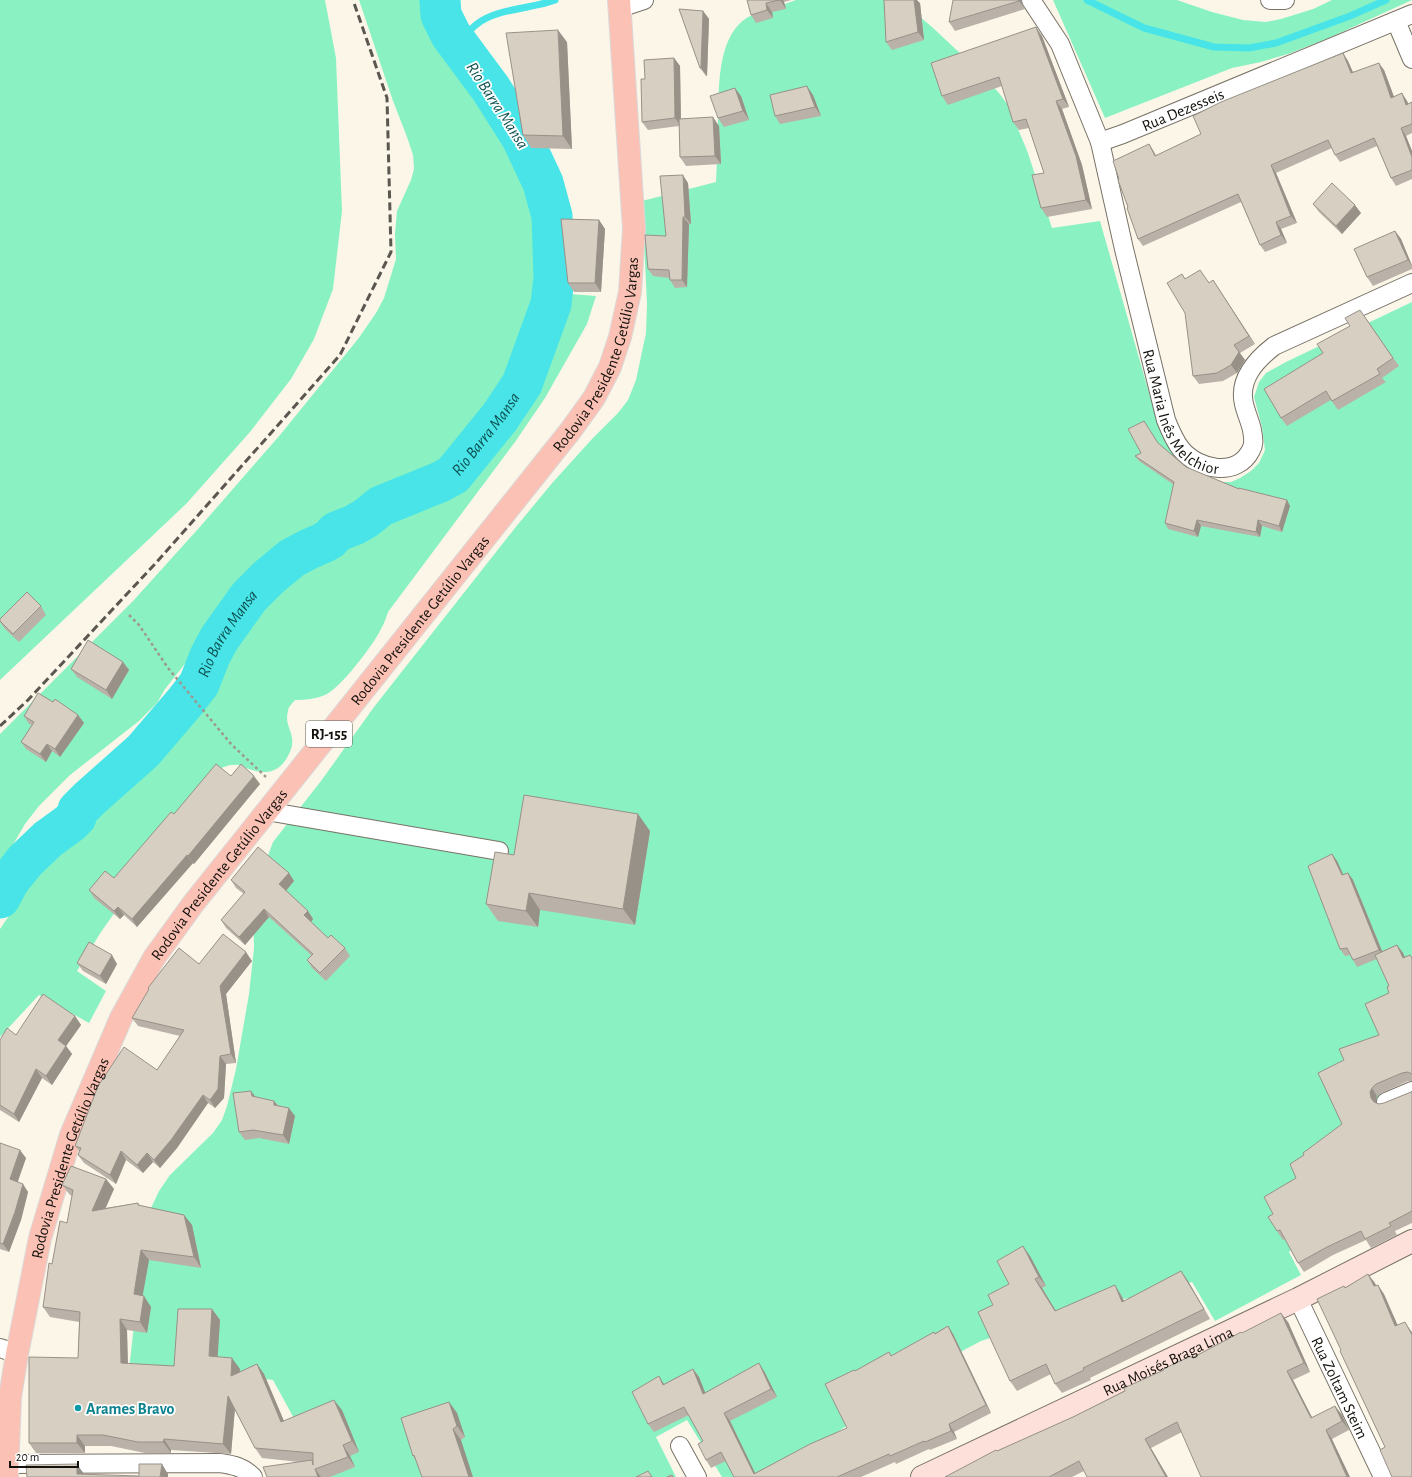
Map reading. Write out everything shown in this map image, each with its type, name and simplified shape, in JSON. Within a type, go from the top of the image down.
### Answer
[{"type":"main road","name":"Rodovia Presidente Getúlio Vargas","points":[[7,1470],[10,1397],[9,1351],[40,1238],[71,1135],[121,1018],[154,958],[193,904],[571,430],[594,398],[610,367],[620,336],[630,292],[634,230],[619,4]]},
{"type":"street","points":[[619,4],[644,0]]},
{"type":"street","points":[[1031,0],[1060,44],[1100,142]]},
{"type":"street","points":[[1270,0],[1285,0]]},
{"type":"street","points":[[1404,18],[1412,59]]},
{"type":"street","name":"Rua Dezesseis","points":[[1100,142],[1404,18]]},
{"type":"street","name":"Rua Maria Inês Melchior","points":[[1100,142],[1124,249],[1166,420],[1171,432],[1182,450],[1200,464],[1216,468],[1230,467],[1242,461],[1251,450],[1254,443],[1250,422],[1243,402],[1243,384],[1248,373],[1267,351],[1274,346],[1412,283]]},
{"type":"street","points":[[266,811],[499,851]]},
{"type":"street","points":[[1386,1102],[1412,1090]]},
{"type":"street","name":"Rua Moisés Braga Lima","points":[[922,1477],[1298,1299],[1412,1241]]},
{"type":"street","name":"Rua Zoltam Steim","points":[[1298,1299],[1383,1477]]},
{"type":"street","points":[[680,1446],[697,1477]]},
{"type":"street","points":[[7,1470],[220,1464],[234,1465],[253,1477]]},
{"type":"path","points":[[130,615],[168,668],[231,744],[282,792]]},
{"type":"green space","points":[[0,0],[325,0],[336,58],[342,211],[333,289],[314,339],[291,379],[250,432],[186,504],[0,680]]},
{"type":"green space","points":[[359,0],[428,0],[531,197],[540,224],[545,246],[541,277],[533,310],[509,375],[478,430],[463,450],[424,475],[344,508],[272,554],[254,571],[242,585],[232,605],[208,639],[184,665],[165,689],[157,703],[139,721],[70,775],[39,806],[25,824],[0,867],[0,734],[133,601],[198,529],[280,435],[358,339],[376,313],[384,298],[396,259],[395,234],[397,211],[411,180],[414,169],[413,155]]},
{"type":"green space","points":[[796,0],[895,0],[913,11],[932,27],[976,68],[999,93],[1008,105],[1028,153],[1052,228],[1100,221],[1153,407],[1164,436],[1188,466],[1200,474],[1223,482],[1231,482],[1251,471],[1259,463],[1265,450],[1262,427],[1254,397],[1259,382],[1266,373],[1412,302],[1412,1053],[1401,1065],[1380,1095],[1363,1141],[1350,1187],[1289,1252],[1301,1275],[1215,1321],[1192,1282],[1143,1296],[1091,1304],[981,1341],[932,1367],[823,1442],[759,1477],[722,1477],[687,1420],[656,1437],[676,1477],[326,1477],[273,1380],[248,1377],[129,1370],[142,1253],[151,1208],[159,1191],[170,1175],[213,1133],[222,1120],[227,1106],[236,1069],[249,994],[254,948],[253,909],[261,874],[273,842],[321,781],[374,707],[515,528],[553,482],[618,413],[628,400],[636,380],[646,333],[647,304],[642,201],[716,182],[720,76],[726,46],[733,31],[748,17]]},
{"type":"green space","points":[[1053,0],[1177,0],[1212,12],[1243,20],[1266,22],[1313,9],[1332,0],[1412,0],[1329,38],[1288,54],[1261,62],[1232,68],[1105,118]]},
{"type":"green space","points":[[564,233],[570,294],[596,296],[587,324],[545,398],[515,442],[388,612],[377,636],[347,676],[339,685],[325,695],[310,699],[295,700],[290,706],[287,717],[292,742],[285,761],[277,768],[268,772],[250,769],[240,765],[231,765],[214,772],[101,932],[77,971],[106,991],[89,1023],[39,995],[0,1037],[0,929],[31,883],[56,853],[101,805],[160,750],[195,714],[212,690],[227,658],[235,643],[245,630],[256,607],[268,595],[294,575],[322,557],[354,538],[422,504],[468,475],[486,457],[511,424],[529,396],[548,358],[558,320],[561,298]]},
{"type":"building","points":[[747,0],[780,0],[766,3],[767,10],[751,15]]},
{"type":"building","points":[[884,0],[914,0],[918,32],[886,42]]},
{"type":"building","points":[[953,0],[1018,0],[1019,1],[949,22]]},
{"type":"building","points":[[679,9],[703,11],[701,68],[700,68]]},
{"type":"building","points":[[1036,27],[1063,99],[1056,101],[1076,156],[1086,200],[1041,208],[1032,175],[1044,173],[1026,119],[1013,122],[999,77],[942,96],[931,63]]},
{"type":"building","points":[[558,30],[563,136],[523,135],[506,33]]},
{"type":"building","points":[[1343,53],[1351,73],[1379,63],[1391,98],[1402,93],[1406,105],[1412,102],[1412,124],[1401,128],[1412,157],[1412,170],[1391,178],[1374,138],[1335,155],[1328,140],[1271,165],[1291,216],[1276,222],[1281,235],[1260,245],[1238,194],[1138,239],[1113,161],[1149,144],[1155,156],[1201,134],[1193,116],[1221,102]]},
{"type":"building","points":[[674,58],[675,118],[642,122],[641,79],[645,79],[644,60]]},
{"type":"building","points":[[807,86],[815,107],[775,116],[770,95]]},
{"type":"building","points":[[735,88],[743,111],[718,118],[710,96]]},
{"type":"building","points":[[713,117],[715,156],[680,157],[679,119]]},
{"type":"building","points":[[683,175],[685,217],[683,217],[682,280],[670,280],[669,270],[648,269],[645,235],[666,236],[660,176]]},
{"type":"building","points":[[1332,183],[1355,205],[1336,226],[1313,204]]},
{"type":"building","points":[[561,219],[599,220],[595,283],[568,283]]},
{"type":"building","points":[[1395,231],[1408,260],[1367,277],[1354,249]]},
{"type":"building","points":[[1200,270],[1209,283],[1213,280],[1249,336],[1234,345],[1239,352],[1231,365],[1217,373],[1193,376],[1185,313],[1167,283],[1182,274],[1185,279]]},
{"type":"building","points":[[1360,310],[1393,358],[1377,369],[1380,374],[1332,401],[1326,391],[1281,418],[1264,389],[1323,353],[1317,344],[1350,326],[1345,318]]},
{"type":"building","points":[[1144,421],[1158,443],[1186,467],[1239,489],[1287,500],[1279,526],[1258,520],[1256,532],[1197,520],[1194,531],[1165,523],[1174,482],[1135,456],[1141,453],[1128,429]]},
{"type":"building","points":[[27,592],[41,606],[13,634],[0,621],[0,619]]},
{"type":"building","points":[[88,640],[123,662],[106,690],[71,669]]},
{"type":"building","points":[[38,693],[53,702],[55,699],[78,715],[55,749],[47,744],[40,754],[21,742],[34,722],[24,716]]},
{"type":"building","points":[[216,764],[231,776],[241,764],[254,776],[188,856],[187,855],[132,919],[118,907],[114,911],[89,890],[105,871],[114,878],[171,812],[174,814]]},
{"type":"building","points":[[524,795],[638,814],[623,909],[529,893],[526,911],[486,904],[495,852],[514,855]]},
{"type":"building","points":[[258,847],[289,873],[279,884],[308,911],[304,915],[328,938],[331,935],[345,948],[320,973],[307,960],[313,954],[264,909],[239,937],[221,920],[245,892],[231,880]]},
{"type":"building","points":[[1332,854],[1342,875],[1348,873],[1379,950],[1353,960],[1347,948],[1340,949],[1308,866]]},
{"type":"building","points":[[223,934],[246,952],[220,986],[231,1054],[220,1056],[218,1089],[210,1100],[203,1095],[171,1140],[154,1160],[147,1153],[137,1165],[121,1151],[110,1175],[78,1155],[81,1148],[75,1146],[98,1086],[124,1047],[157,1070],[184,1030],[132,1018],[149,989],[148,988],[179,948],[199,964]]},
{"type":"building","points":[[89,942],[112,955],[100,976],[77,963]]},
{"type":"building","points":[[1397,945],[1403,958],[1410,955],[1412,958],[1412,1074],[1408,1072],[1402,1073],[1376,1084],[1370,1092],[1371,1098],[1374,1102],[1379,1104],[1412,1091],[1412,1211],[1389,1223],[1391,1226],[1365,1239],[1361,1231],[1298,1263],[1280,1230],[1277,1231],[1268,1217],[1273,1214],[1264,1197],[1296,1178],[1290,1164],[1304,1155],[1303,1153],[1342,1124],[1318,1073],[1344,1060],[1339,1049],[1379,1035],[1365,1004],[1389,993],[1387,987],[1389,986],[1375,955]]},
{"type":"building","points":[[43,994],[75,1016],[58,1040],[66,1046],[46,1076],[36,1069],[14,1114],[0,1105],[0,1040],[7,1028],[16,1035]]},
{"type":"building","points":[[251,1091],[252,1096],[274,1101],[274,1105],[289,1108],[283,1135],[253,1130],[239,1132],[233,1093]]},
{"type":"building","points":[[0,1143],[20,1150],[10,1179],[23,1184],[15,1212],[3,1244],[0,1243]]},
{"type":"building","points":[[71,1166],[106,1179],[92,1211],[138,1203],[138,1205],[184,1215],[194,1257],[141,1250],[134,1294],[144,1296],[140,1322],[120,1319],[121,1363],[174,1366],[178,1309],[212,1309],[209,1356],[232,1358],[231,1376],[257,1364],[281,1422],[334,1400],[352,1441],[343,1445],[348,1457],[315,1469],[318,1477],[267,1477],[263,1467],[312,1460],[313,1465],[313,1453],[255,1448],[228,1396],[223,1444],[164,1439],[163,1442],[138,1442],[103,1435],[77,1435],[77,1443],[29,1443],[29,1357],[78,1358],[80,1312],[43,1307],[49,1263],[52,1264],[60,1221],[67,1223],[73,1190],[62,1185]]},
{"type":"building","points":[[1023,1246],[1039,1277],[1035,1279],[1055,1311],[1115,1285],[1122,1302],[1181,1271],[1204,1309],[1083,1368],[1084,1370],[1055,1384],[1046,1364],[1010,1381],[978,1312],[993,1305],[988,1295],[1009,1284],[997,1261]]},
{"type":"building","points":[[1368,1274],[1374,1286],[1378,1285],[1395,1326],[1405,1322],[1412,1335],[1412,1477],[1392,1477],[1380,1450],[1385,1447],[1317,1299],[1344,1286],[1345,1288]]},
{"type":"building","points":[[1281,1313],[1304,1363],[1287,1371],[1311,1418],[1335,1406],[1342,1421],[1326,1430],[1347,1477],[1201,1477],[1177,1422],[1145,1439],[1166,1477],[1087,1477],[1079,1461],[1049,1477],[945,1477],[996,1450],[997,1451],[1073,1417],[1125,1391],[1124,1388],[1191,1356],[1192,1358]]},
{"type":"building","points":[[948,1326],[986,1405],[949,1424],[951,1431],[890,1456],[889,1454],[837,1477],[734,1477],[721,1452],[706,1460],[698,1444],[703,1441],[684,1407],[648,1424],[632,1392],[659,1376],[663,1385],[693,1369],[703,1394],[759,1363],[771,1389],[724,1413],[754,1474],[810,1444],[847,1428],[825,1384],[854,1370],[855,1371],[889,1352],[891,1356],[934,1332],[935,1334]]},
{"type":"building","points":[[449,1402],[457,1426],[453,1429],[469,1477],[422,1477],[414,1455],[413,1456],[401,1418]]},
{"type":"building","points":[[77,1464],[77,1474],[139,1476],[139,1464],[162,1464],[160,1477],[27,1477],[26,1465]]},
{"type":"building","points":[[648,1471],[652,1477],[636,1477]]},
{"type":"waterway","name":"Rio Barra Mansa","points":[[0,898],[9,881],[25,861],[48,839],[70,823],[76,817],[78,810],[89,799],[143,751],[185,702],[199,684],[210,656],[219,639],[249,597],[269,577],[292,558],[330,539],[336,532],[354,525],[366,518],[381,506],[440,482],[453,475],[500,417],[522,384],[551,304],[554,277],[552,216],[543,183],[522,138],[491,89],[451,35],[441,15],[440,0]]},
{"type":"waterway","points":[[458,45],[472,28],[485,19],[504,12],[555,0]]},
{"type":"waterway","points":[[1087,0],[1144,28],[1214,47],[1249,48],[1276,43],[1350,16],[1386,0]]},
{"type":"railway","points":[[0,726],[28,700],[154,565],[340,355],[391,252],[387,98],[353,0]]},
{"type":"place","name":"Arames Bravo","points":[[78,1408]]}]
